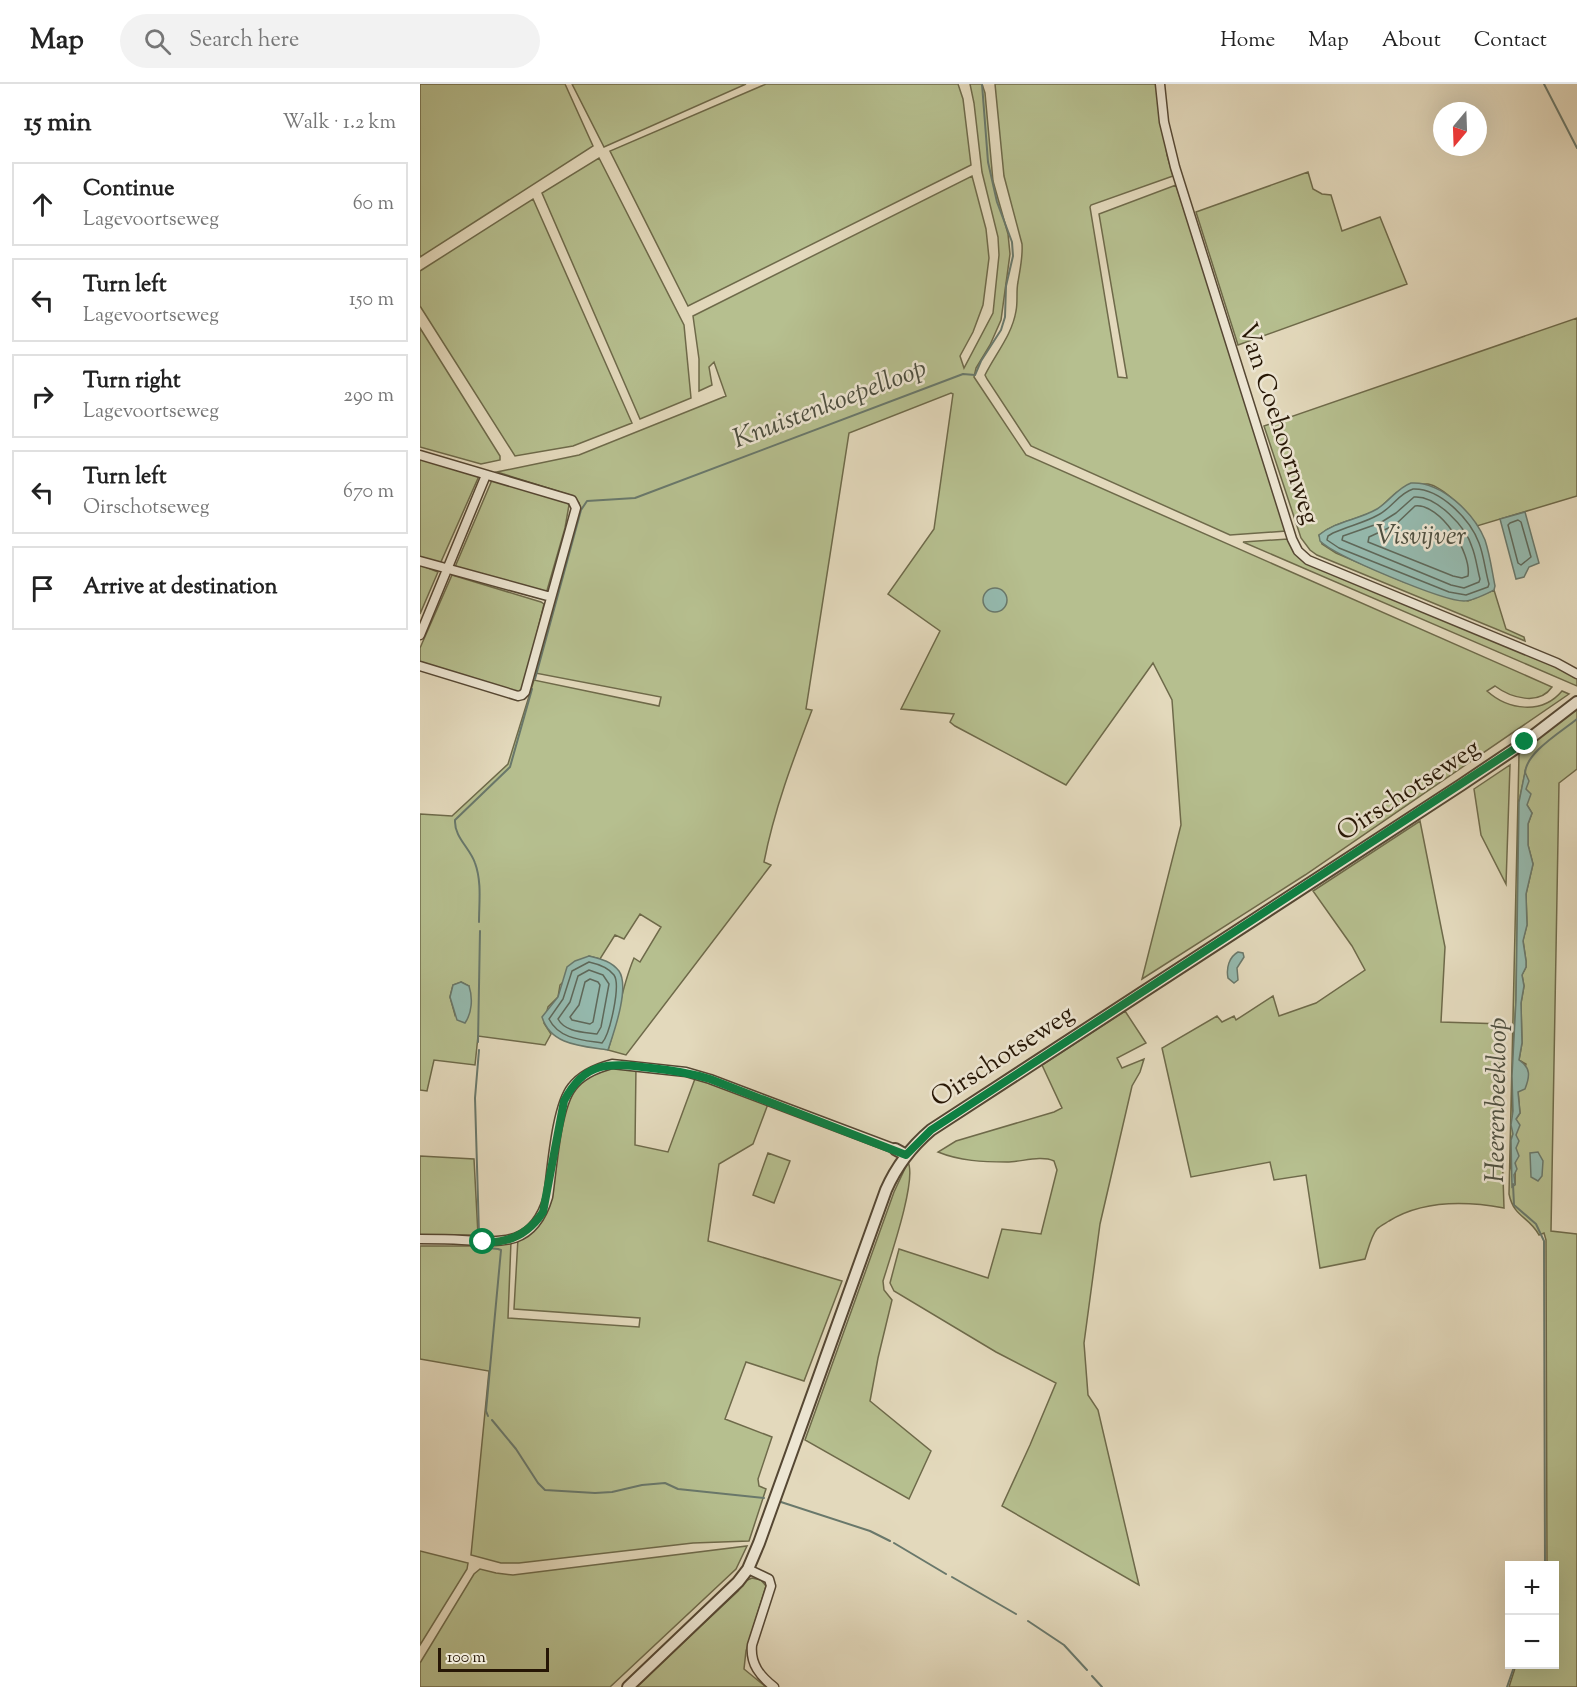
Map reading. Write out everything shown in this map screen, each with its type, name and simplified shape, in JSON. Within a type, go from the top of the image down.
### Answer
[{"type":"street","name":"Van Coehoornweg","points":[[1160,84],[1164,122],[1175,167],[1292,539],[1298,551],[1308,560],[1557,663],[1577,674]]},
{"type":"street","points":[[420,455],[572,500],[575,503],[525,692],[518,696],[420,666]]},
{"type":"street","points":[[420,635],[486,475]]},
{"type":"street","points":[[420,561],[550,597]]},
{"type":"street","name":"Oirschotseweg","points":[[628,1687],[725,1595],[748,1569],[763,1534],[886,1190],[906,1155],[931,1130],[1461,785],[1525,742],[1577,702]]},
{"type":"street","points":[[420,1239],[491,1242],[508,1240],[535,1225],[548,1197],[564,1101],[572,1087],[586,1074],[612,1064],[686,1072],[710,1079],[906,1155]]},
{"type":"street","points":[[748,1569],[769,1579],[771,1586],[751,1653],[758,1672],[774,1687]]},
{"type":"green space","points":[[420,84],[565,84],[593,146],[420,257]]},
{"type":"green space","points":[[572,84],[746,84],[604,147]]},
{"type":"green space","points":[[766,84],[958,84],[963,99],[971,165],[688,306],[610,151]]},
{"type":"green space","points":[[970,84],[982,84],[985,93],[993,181],[1008,234],[1010,254],[1001,320],[976,368],[974,377],[1026,455],[1552,687],[1540,697],[1532,698],[1517,697],[1495,686],[1487,691],[1505,702],[1515,706],[1535,707],[1554,699],[1562,691],[1569,694],[1305,875],[1142,979],[1181,825],[1172,700],[1153,663],[1066,785],[955,726],[950,722],[954,714],[901,709],[940,631],[888,594],[934,529],[953,394],[951,393],[849,433],[806,709],[812,710],[773,823],[764,862],[771,865],[626,1055],[608,1050],[623,992],[634,958],[640,962],[661,927],[640,914],[624,939],[615,935],[600,959],[589,956],[560,985],[558,997],[548,1007],[544,1023],[551,1034],[545,1045],[478,1036],[475,1065],[434,1060],[427,1091],[420,1090],[420,814],[452,816],[508,764],[534,680],[659,706],[661,697],[535,673],[579,503],[573,496],[497,472],[579,455],[726,396],[714,362],[709,367],[712,385],[699,391],[699,359],[693,316],[972,176],[986,229],[989,258],[983,305],[973,332],[960,356],[964,368],[993,313],[999,255],[998,237],[982,172]],"holes":[[[461,982],[469,986],[455,1015],[450,997],[453,985]]]},
{"type":"green space","points":[[995,84],[1157,84],[1167,155],[1173,176],[1090,207],[1118,377],[1127,378],[1099,214],[1176,185],[1286,531],[1230,535],[1031,446],[987,379],[985,375],[1014,320],[1022,254],[1022,244],[1004,176]]},
{"type":"green space","points":[[599,158],[684,325],[691,398],[640,419],[542,193]]},
{"type":"green space","points":[[1308,172],[1313,189],[1322,194],[1331,195],[1342,231],[1380,217],[1407,284],[1238,345],[1196,212]]},
{"type":"green space","points":[[533,199],[632,423],[573,446],[515,456],[420,306],[420,271]]},
{"type":"green space","points":[[1577,318],[1577,496],[1477,526],[1448,495],[1434,486],[1421,484],[1399,491],[1375,511],[1339,524],[1319,535],[1322,544],[1336,553],[1404,582],[1468,601],[1494,590],[1506,629],[1524,637],[1525,641],[1317,555],[1310,550],[1301,538],[1264,426]]},
{"type":"green space","points":[[420,328],[500,456],[500,460],[481,464],[420,447]]},
{"type":"green space","points":[[420,459],[479,476],[440,564],[420,557]]},
{"type":"green space","points":[[492,480],[567,502],[569,505],[565,528],[546,594],[455,567]]},
{"type":"green space","points":[[1288,539],[1297,554],[1577,675],[1577,686],[1243,542]]},
{"type":"green space","points":[[420,565],[438,572],[420,614]]},
{"type":"green space","points":[[452,575],[544,604],[524,687],[520,693],[420,664],[420,648]]},
{"type":"green space","points":[[1577,707],[1577,769],[1559,783],[1551,1231],[1577,1234],[1577,1687],[1509,1687],[1515,1669],[1559,1669],[1559,1561],[1547,1561],[1546,1240],[1544,1233],[1539,1235],[1531,1224],[1518,1213],[1509,1194],[1519,754]],"holes":[[[1525,773],[1527,805],[1532,813],[1528,824],[1528,845],[1533,864],[1526,894],[1527,925],[1523,940],[1526,967],[1522,975],[1524,986],[1521,1003],[1522,1043],[1519,1060],[1526,1064],[1518,1091],[1520,1113],[1516,1119],[1515,1185],[1511,1168],[1512,1076],[1516,1000],[1519,802]]]},
{"type":"green space","points":[[1510,765],[1506,884],[1481,835],[1474,789]]},
{"type":"green space","points":[[1420,821],[1445,947],[1441,1022],[1504,1024],[1502,1146],[1504,1208],[1475,1204],[1445,1204],[1416,1209],[1402,1214],[1377,1229],[1371,1239],[1365,1259],[1320,1268],[1306,1175],[1274,1180],[1270,1162],[1191,1177],[1162,1048],[1217,1016],[1222,1022],[1234,1016],[1236,1020],[1273,996],[1279,1016],[1316,1003],[1365,970],[1352,946],[1313,891]]},
{"type":"green space","points":[[1125,1011],[1146,1043],[1117,1058],[1122,1068],[1144,1059],[1132,1086],[1100,1224],[1084,1343],[1088,1395],[1098,1410],[1139,1585],[1002,1506],[1056,1383],[996,1352],[894,1291],[890,1283],[899,1249],[988,1278],[1002,1229],[1041,1234],[1057,1170],[1054,1161],[1031,1159],[1007,1162],[980,1161],[938,1152],[956,1141],[1062,1108],[1042,1065]]},
{"type":"green space","points":[[636,1066],[635,1145],[668,1152],[696,1076],[768,1104],[753,1144],[719,1164],[708,1241],[842,1281],[804,1381],[746,1362],[725,1419],[772,1437],[758,1479],[759,1486],[766,1489],[749,1541],[693,1543],[519,1563],[501,1563],[471,1555],[489,1371],[420,1359],[420,1246],[490,1246],[511,1241],[508,1318],[639,1327],[640,1318],[514,1309],[518,1238],[540,1221],[557,1132],[567,1100],[579,1083],[594,1073],[610,1068]]},
{"type":"green space","points":[[768,1153],[790,1161],[774,1203],[753,1195]]},
{"type":"green space","points":[[420,1156],[474,1159],[478,1235],[420,1235]]},
{"type":"green space","points":[[908,1162],[910,1171],[906,1201],[883,1281],[884,1290],[892,1300],[870,1401],[931,1451],[909,1499],[805,1440],[894,1192]]},
{"type":"green space","points":[[747,1546],[736,1569],[610,1687],[420,1687],[420,1663],[474,1574],[480,1569],[513,1575]]},
{"type":"green space","points":[[420,1551],[468,1563],[467,1569],[420,1645]]},
{"type":"green space","points":[[752,1578],[761,1580],[766,1586],[746,1651],[744,1669],[766,1687],[636,1687],[738,1591],[745,1581]]},
{"type":"water","name":"Visvijver","points":[[1411,483],[1434,487],[1445,493],[1473,519],[1487,546],[1494,590],[1468,601],[1452,599],[1367,567],[1320,541],[1319,535],[1326,530],[1377,509],[1401,488]]},
{"type":"water","points":[[1525,512],[1539,563],[1529,567],[1524,577],[1516,579],[1500,519]]},
{"type":"water","points":[[995,588],[1000,589],[1006,595],[1006,605],[1000,611],[995,612],[990,611],[984,605],[983,600],[984,595],[990,589]]},
{"type":"water","points":[[1525,772],[1529,781],[1526,789],[1531,794],[1527,805],[1532,813],[1528,824],[1528,845],[1533,864],[1526,894],[1527,925],[1523,941],[1526,967],[1522,975],[1524,986],[1521,1003],[1522,1043],[1519,1060],[1526,1066],[1528,1076],[1525,1089],[1518,1092],[1520,1113],[1516,1119],[1520,1125],[1516,1135],[1519,1141],[1516,1148],[1519,1156],[1515,1163],[1517,1169],[1514,1175],[1515,1185],[1512,1187],[1511,1140],[1513,1134],[1511,1125],[1516,1000],[1519,802]]},
{"type":"water","points":[[1238,952],[1243,953],[1244,957],[1237,968],[1238,980],[1234,983],[1228,978],[1227,970],[1230,960]]},
{"type":"water","points":[[589,956],[613,965],[622,978],[620,1010],[608,1050],[569,1043],[560,1039],[546,1027],[542,1017],[558,997],[567,967]]},
{"type":"water","points":[[461,982],[469,986],[471,995],[470,1010],[465,1023],[457,1020],[450,997],[453,985]]},
{"type":"water","points":[[1538,1152],[1543,1161],[1542,1176],[1538,1181],[1531,1177],[1530,1153]]},
{"type":"waterway","name":"Knuistenkoepelloop","points":[[535,679],[581,510],[587,501],[635,498],[963,374],[975,375],[981,361],[1001,330],[1005,317],[1006,286],[1013,256],[1012,242],[997,202],[988,162],[982,84]]},
{"type":"waterway","name":"Heerenbeekloop","points":[[1544,84],[1577,148]]},
{"type":"waterway","name":"Knuistenkoepelloop","points":[[479,922],[479,878],[473,858],[457,832],[455,820],[510,767],[532,689]]},
{"type":"waterway","name":"Heerenbeekloop","points":[[1525,774],[1531,758],[1537,751],[1577,719]]},
{"type":"waterway","name":"Knuistenkoepelloop","points":[[478,1042],[480,931]]},
{"type":"waterway","name":"Knuistenkoepelloop","points":[[479,1050],[475,1098],[479,1234]]},
{"type":"waterway","name":"Heerenbeekloop","points":[[1513,1184],[1514,1205],[1536,1224],[1544,1241],[1545,1561]]},
{"type":"waterway","name":"Knuistenkoepelloop","points":[[479,1247],[501,1250],[486,1411],[488,1416]]},
{"type":"waterway","name":"Knuistenkoepelloop","points":[[492,1420],[545,1490],[595,1493],[665,1483],[678,1489],[764,1498]]},
{"type":"waterway","name":"Knuistenkoepelloop","points":[[781,1502],[870,1531],[890,1541]]},
{"type":"waterway","name":"Knuistenkoepelloop","points":[[894,1543],[946,1574]]},
{"type":"waterway","name":"Knuistenkoepelloop","points":[[952,1577],[1016,1614]]},
{"type":"waterway","name":"Knuistenkoepelloop","points":[[1028,1621],[1064,1645],[1087,1670]]},
{"type":"waterway","name":"Heerenbeekloop","points":[[1507,1687],[1513,1669]]},
{"type":"waterway","name":"Knuistenkoepelloop","points":[[1092,1676],[1102,1687]]},
{"type":"route","points":[[483,1242],[508,1240],[535,1225],[548,1197],[564,1101],[572,1087],[586,1074],[600,1067],[620,1064],[686,1072],[710,1079],[906,1155],[931,1130],[1525,742]]}]
